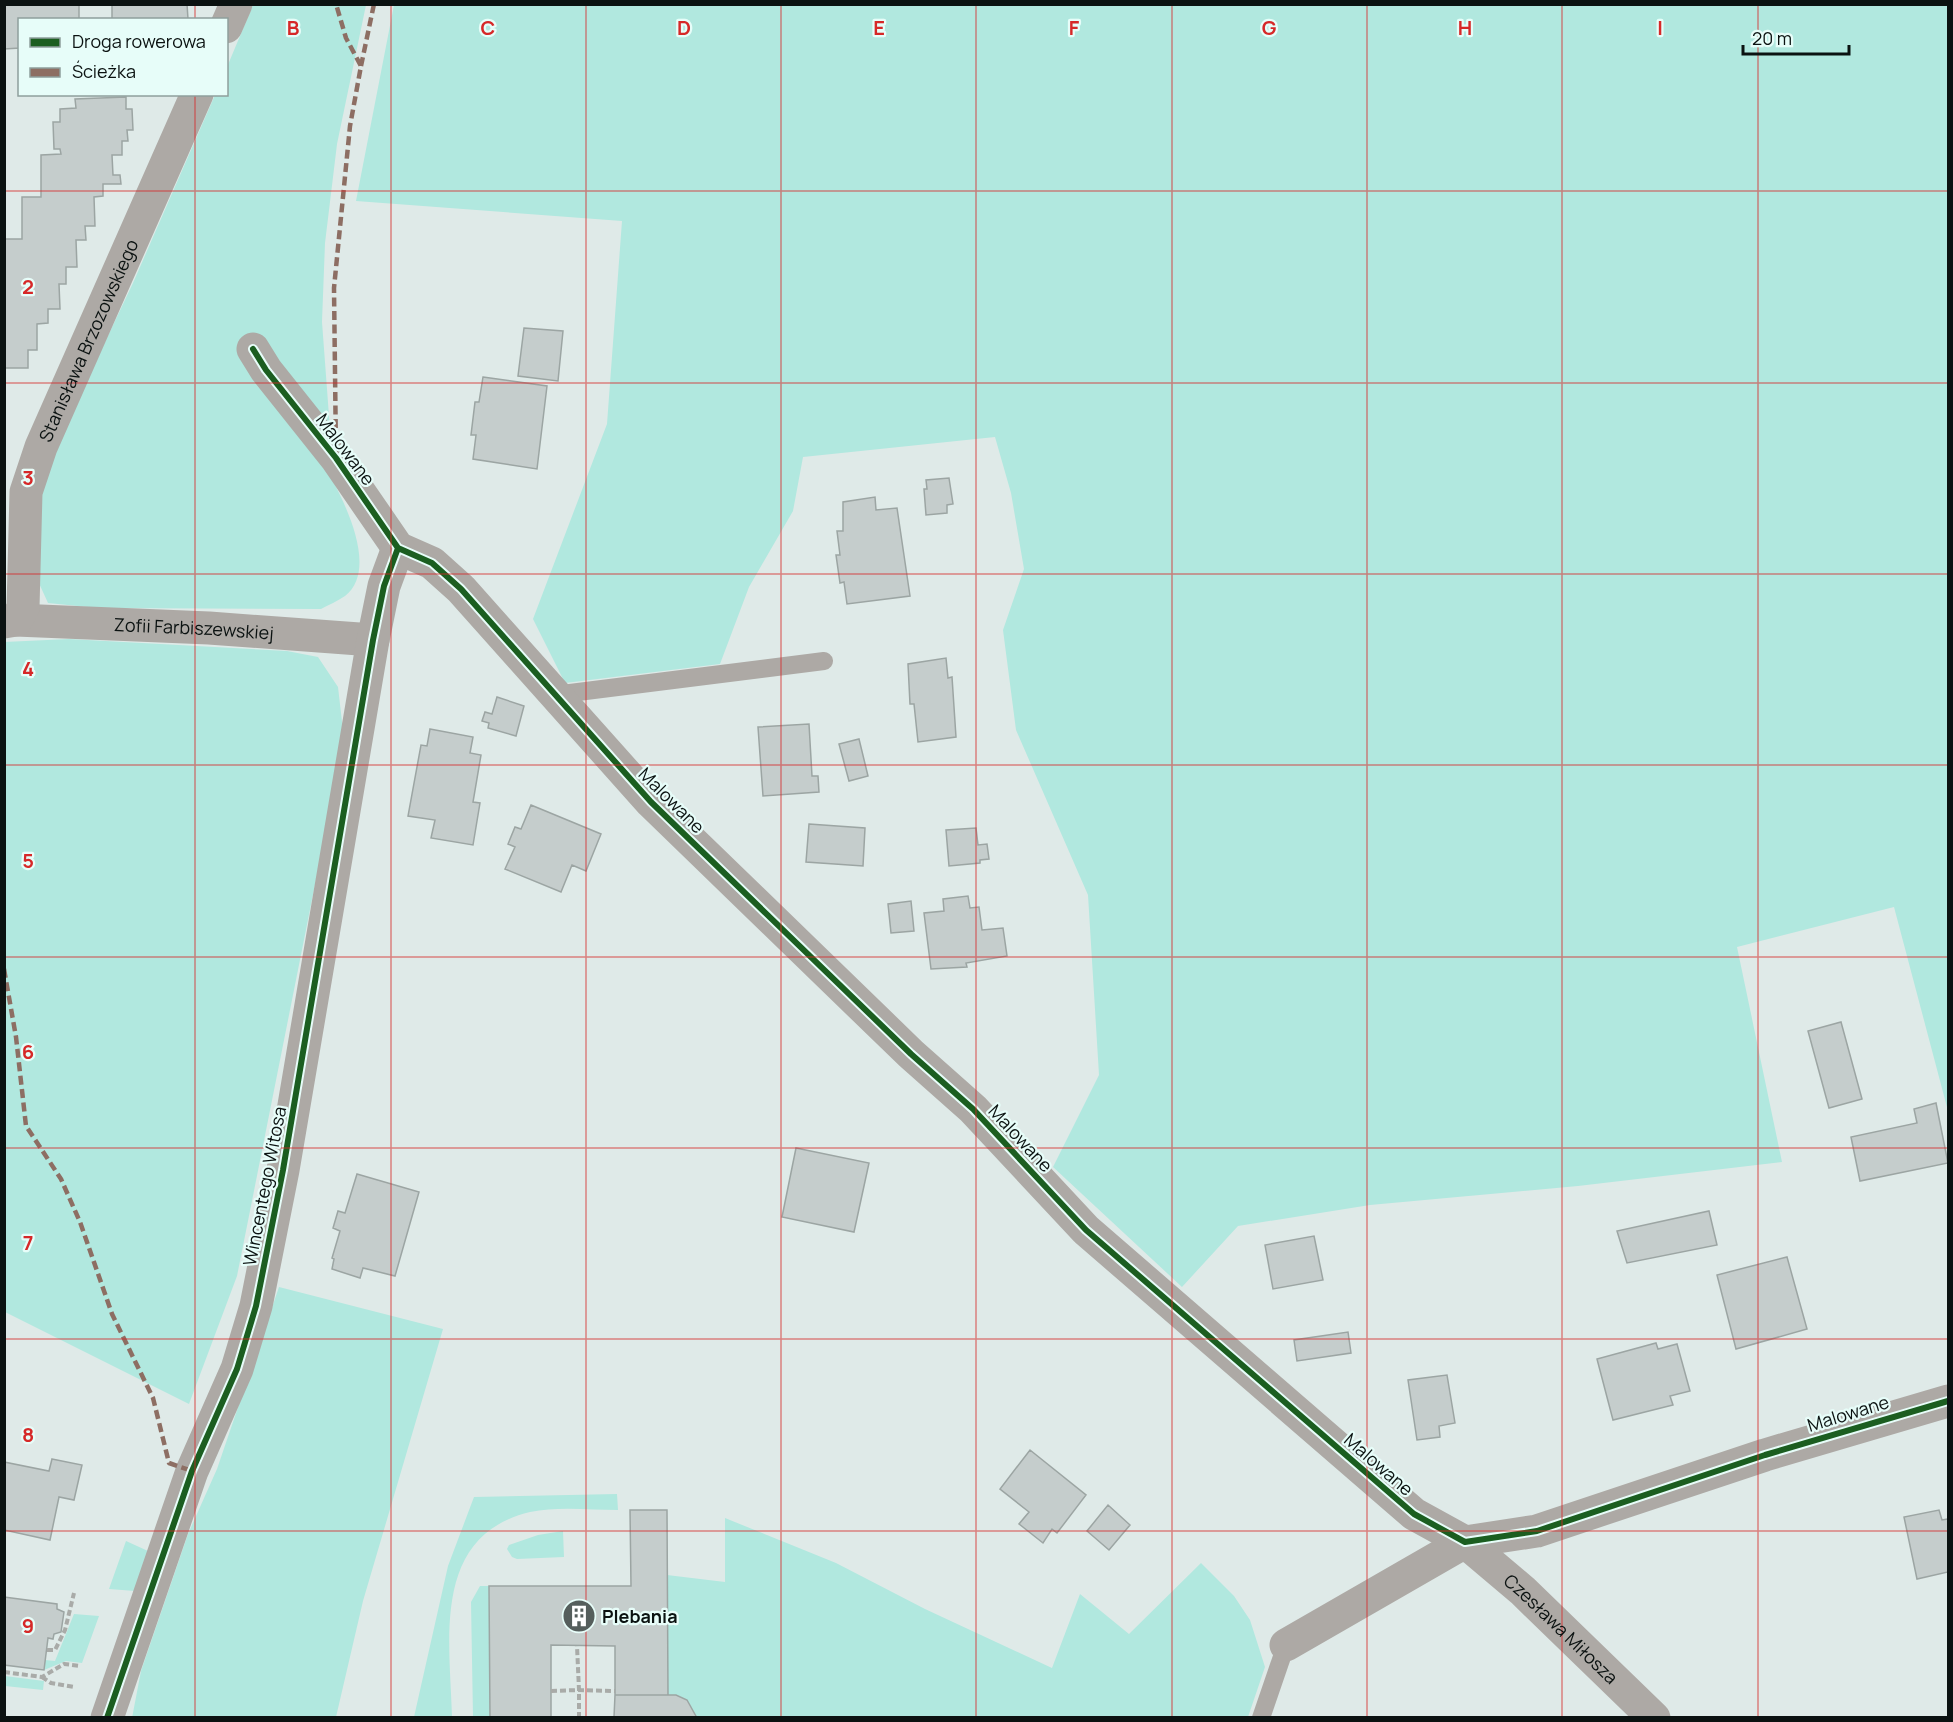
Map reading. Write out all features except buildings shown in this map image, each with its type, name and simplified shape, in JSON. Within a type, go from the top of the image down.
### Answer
[{"type":"street","points":[[228,22],[236,4]]},
{"type":"street","name":"Stanisława Brzozowskiego","points":[[10,621],[23,608],[27,492],[41,447],[196,96]]},
{"type":"street","name":"Malowane","points":[[253,348],[266,370],[336,458],[398,548],[432,562],[462,588],[554,695],[651,802],[911,1054],[973,1109],[1086,1230],[1414,1514],[1465,1542],[1537,1531],[1765,1455],[1948,1401]]},
{"type":"street","name":"Wincentego Witosa","points":[[107,1718],[192,1471],[237,1370],[255,1306],[283,1170],[373,640],[384,586],[398,548]]},
{"type":"street","name":"Zofii Farbiszewskiej","points":[[10,621],[209,628],[373,640]]},
{"type":"street","points":[[1286,1645],[1465,1542]]},
{"type":"street","name":"Czesława Miłosza","points":[[1465,1542],[1523,1591],[1654,1718]]},
{"type":"lane","points":[[554,695],[824,661]]},
{"type":"lane","points":[[1261,1718],[1286,1645]]},
{"type":"path","points":[[46,1650],[56,1650],[65,1630],[74,1593]]},
{"type":"path","points":[[578,1646],[579,1718]]},
{"type":"path","points":[[42,1677],[64,1664],[81,1666]]},
{"type":"path","points":[[4,1672],[42,1677],[51,1683],[74,1687]]},
{"type":"path","points":[[551,1691],[615,1691]]},
{"type":"green space","points":[[253,5],[366,5],[337,144],[325,243],[322,322],[334,483],[357,540],[359,572],[354,585],[345,596],[321,609],[98,608],[48,603],[38,581],[37,524],[44,480],[58,441],[133,283],[215,96],[228,96],[228,65]]},
{"type":"green space","points":[[394,5],[1948,5],[1948,1111],[1894,907],[1737,947],[1782,1162],[1578,1186],[1370,1205],[1238,1226],[1182,1287],[1053,1167],[1099,1075],[1088,895],[1016,730],[1003,630],[1024,569],[1011,493],[995,437],[803,457],[793,511],[749,587],[720,664],[565,683],[533,619],[607,424],[622,221],[356,201]]},
{"type":"green space","points":[[69,639],[287,651],[318,657],[338,687],[344,739],[237,1276],[189,1404],[5,1312],[4,642]]},
{"type":"green space","points":[[279,1287],[443,1329],[363,1601],[336,1717],[132,1718],[141,1671],[188,1534],[217,1469]]},
{"type":"green space","points":[[617,1494],[618,1510],[563,1509],[530,1512],[498,1525],[476,1543],[461,1567],[453,1595],[449,1656],[452,1717],[414,1717],[448,1566],[474,1497]]},
{"type":"green space","points":[[725,1518],[836,1563],[925,1609],[1052,1668],[1080,1594],[1129,1634],[1201,1563],[1234,1596],[1250,1620],[1265,1667],[1248,1717],[697,1717],[687,1700],[668,1695],[667,1575],[725,1582]]},
{"type":"green space","points":[[563,1531],[564,1557],[517,1559],[512,1557],[507,1549],[509,1545],[538,1535]]},
{"type":"green space","points":[[126,1541],[148,1551],[135,1591],[109,1589]]},
{"type":"green space","points":[[480,1586],[489,1586],[490,1717],[473,1717],[471,1602]]},
{"type":"green space","points":[[74,1614],[99,1616],[82,1663],[66,1661],[44,1670],[45,1660],[55,1661]]},
{"type":"green space","points":[[5,1676],[44,1681],[43,1690],[5,1686]]},
{"type":"marked path","points":[[336,4],[346,38],[361,66],[350,126],[334,288],[336,455]]},
{"type":"marked path","points":[[361,66],[374,4]]},
{"type":"marked path","points":[[4,969],[16,1037],[26,1126],[61,1179],[80,1222],[112,1314],[153,1398],[169,1463],[192,1471]]},
{"type":"cycle path","points":[[253,349],[266,370],[336,458],[398,548],[432,563],[461,589],[651,802],[911,1054],[973,1109],[1086,1230],[1414,1514],[1465,1542],[1537,1531],[1765,1455],[1948,1401]]},
{"type":"cycle path","points":[[107,1718],[192,1471],[237,1369],[256,1306],[283,1170],[373,640],[384,586],[398,548]]},
{"type":"place","name":"Plebania","points":[[579,1616]]}]
